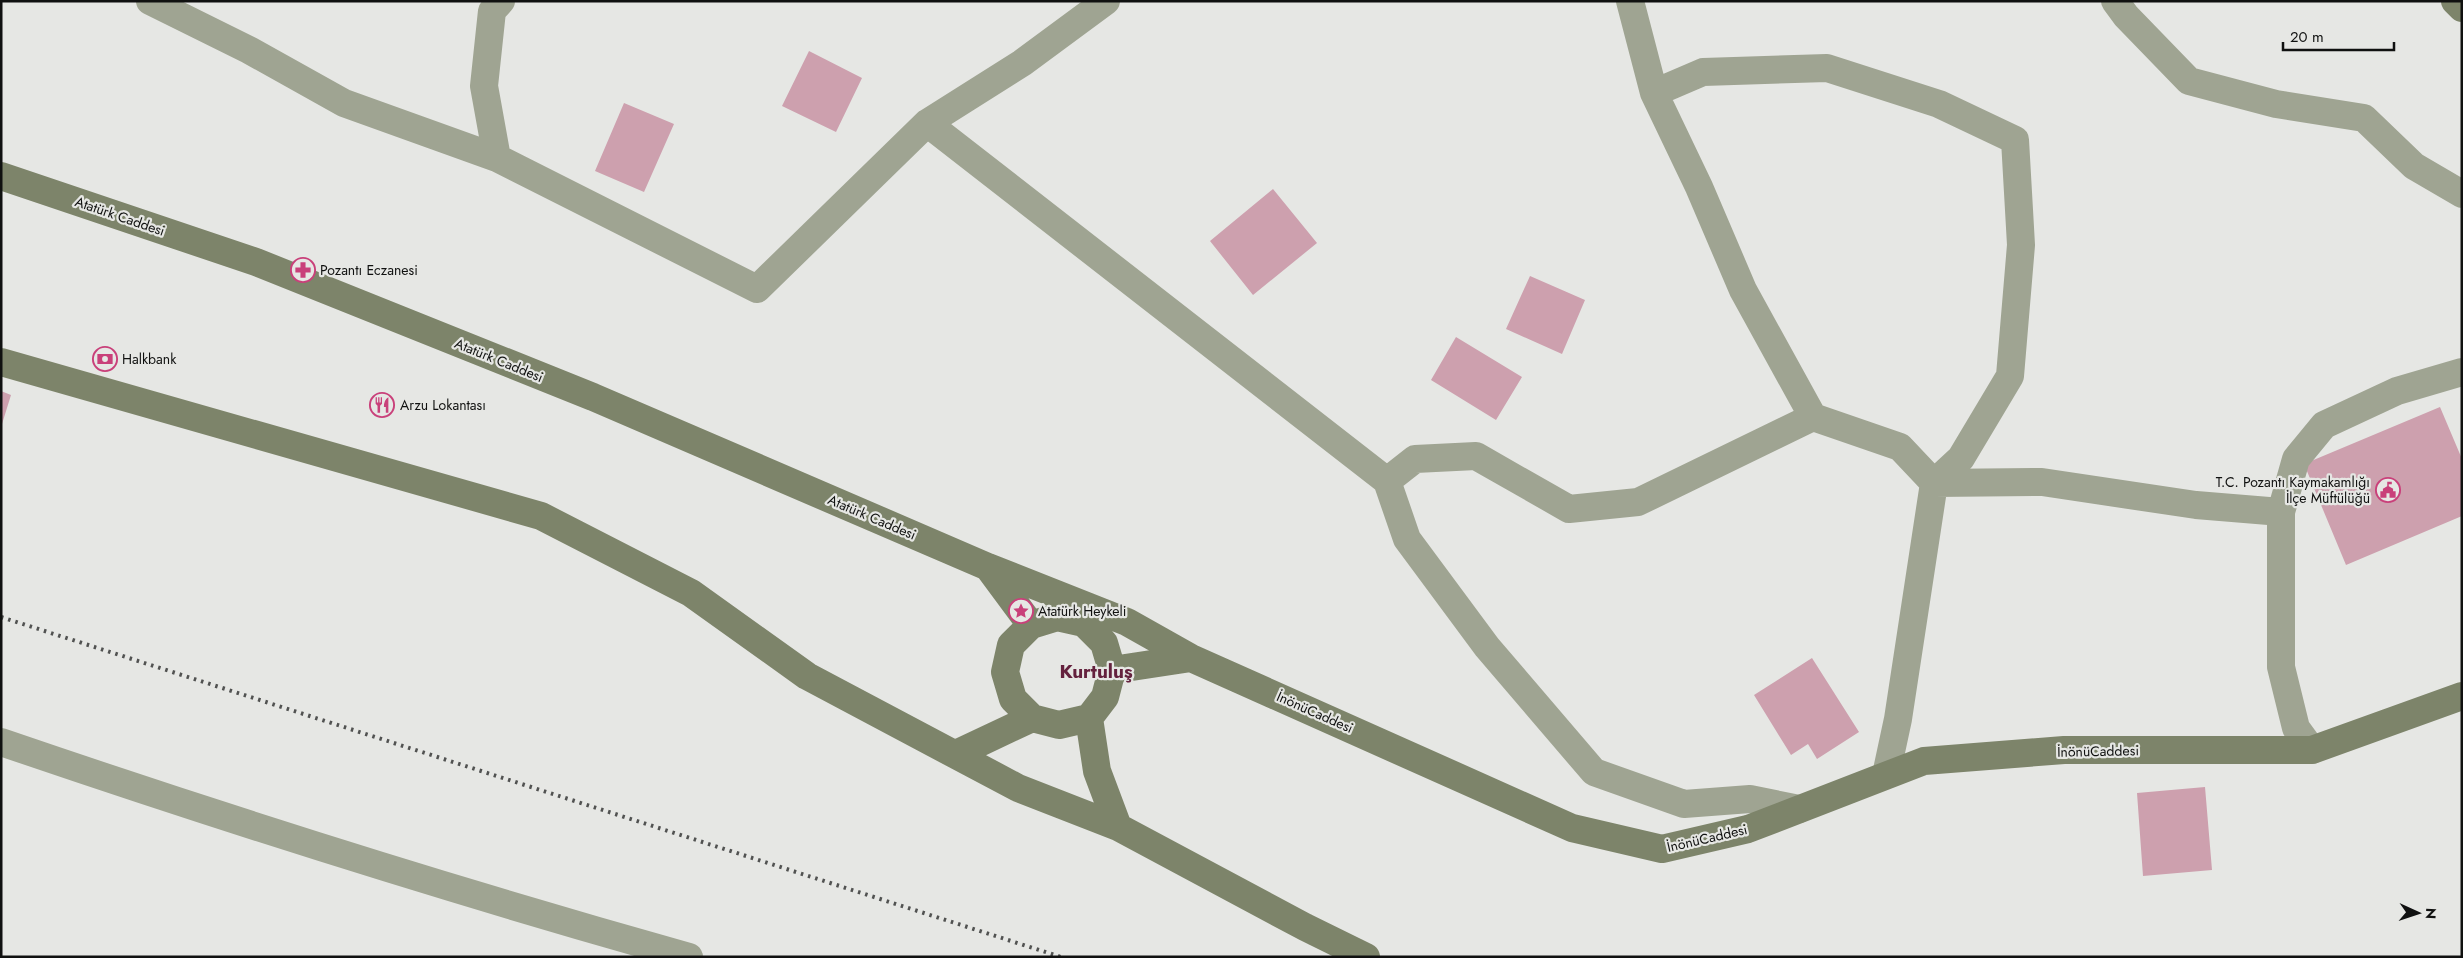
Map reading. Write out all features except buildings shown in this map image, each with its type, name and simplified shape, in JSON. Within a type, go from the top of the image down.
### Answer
[{"type":"main road","points":[[2455,1],[2462,8]]},
{"type":"main road","name":"Atatürk Caddesi","points":[[1,176],[256,262],[593,397],[988,567]]},
{"type":"main road","points":[[1,362],[541,516],[690,593],[807,676],[1018,788],[1118,827],[1304,927],[1366,957]]},
{"type":"main road","points":[[988,567],[1031,625]]},
{"type":"main road","name":"İnönüCaddesi","points":[[988,567],[1127,622],[1192,658],[1572,828],[1662,849],[1748,829],[1924,760],[2064,750],[2312,750],[2462,696]]},
{"type":"main road","points":[[1057,617],[1084,624],[1104,643],[1112,670],[1105,697],[1089,718],[1059,725],[1032,718],[1012,699],[1005,672],[1011,645],[1031,625],[1057,617]]},
{"type":"main road","points":[[1112,670],[1192,658]]},
{"type":"main road","points":[[956,754],[1032,718]]},
{"type":"main road","points":[[1089,718],[1097,771],[1118,827]]},
{"type":"street","points":[[150,1],[249,50],[344,103],[497,158],[757,289],[927,122],[1022,63],[1106,1]]},
{"type":"street","points":[[497,158],[484,86],[492,11],[500,1]]},
{"type":"street","points":[[1630,1],[1654,93],[1699,187],[1743,290],[1813,417],[1900,447],[1934,483],[2042,482],[2196,505],[2281,512]]},
{"type":"street","points":[[2115,1],[2126,16],[2189,81],[2276,104],[2364,118],[2414,166],[2462,194]]},
{"type":"street","points":[[1654,93],[1703,72],[1827,68],[1939,104],[2015,140],[2021,245],[2010,376],[1961,458],[1934,483],[1898,719],[1886,775]]},
{"type":"street","points":[[927,122],[1387,481],[1407,539],[1487,647],[1594,772],[1684,804],[1750,799],[1799,809]]},
{"type":"street","points":[[2312,750],[2296,728],[2281,667],[2281,512],[2296,459],[2324,425],[2397,390],[2462,372]]},
{"type":"street","points":[[1387,481],[1415,459],[1476,456],[1569,509],[1638,502],[1813,417]]},
{"type":"street","points":[[1,742],[198,810],[557,920],[689,957]]},
{"type":"railway","points":[[1,617],[1061,957]]},
{"type":"place","name":"Pozantı Eczanesi","points":[[303,270]]},
{"type":"place","name":"Halkbank","points":[[105,359]]},
{"type":"place","name":"Arzu Lokantası","points":[[382,405]]},
{"type":"place","name":"T.C. Pozantı Kaymakamlığı İlçe Müftülüğü","points":[[2388,490]]},
{"type":"place","name":"Atatürk Heykeli","points":[[1021,611]]},
{"type":"district","name":"Kurtuluş","points":[[1096,671]]}]
